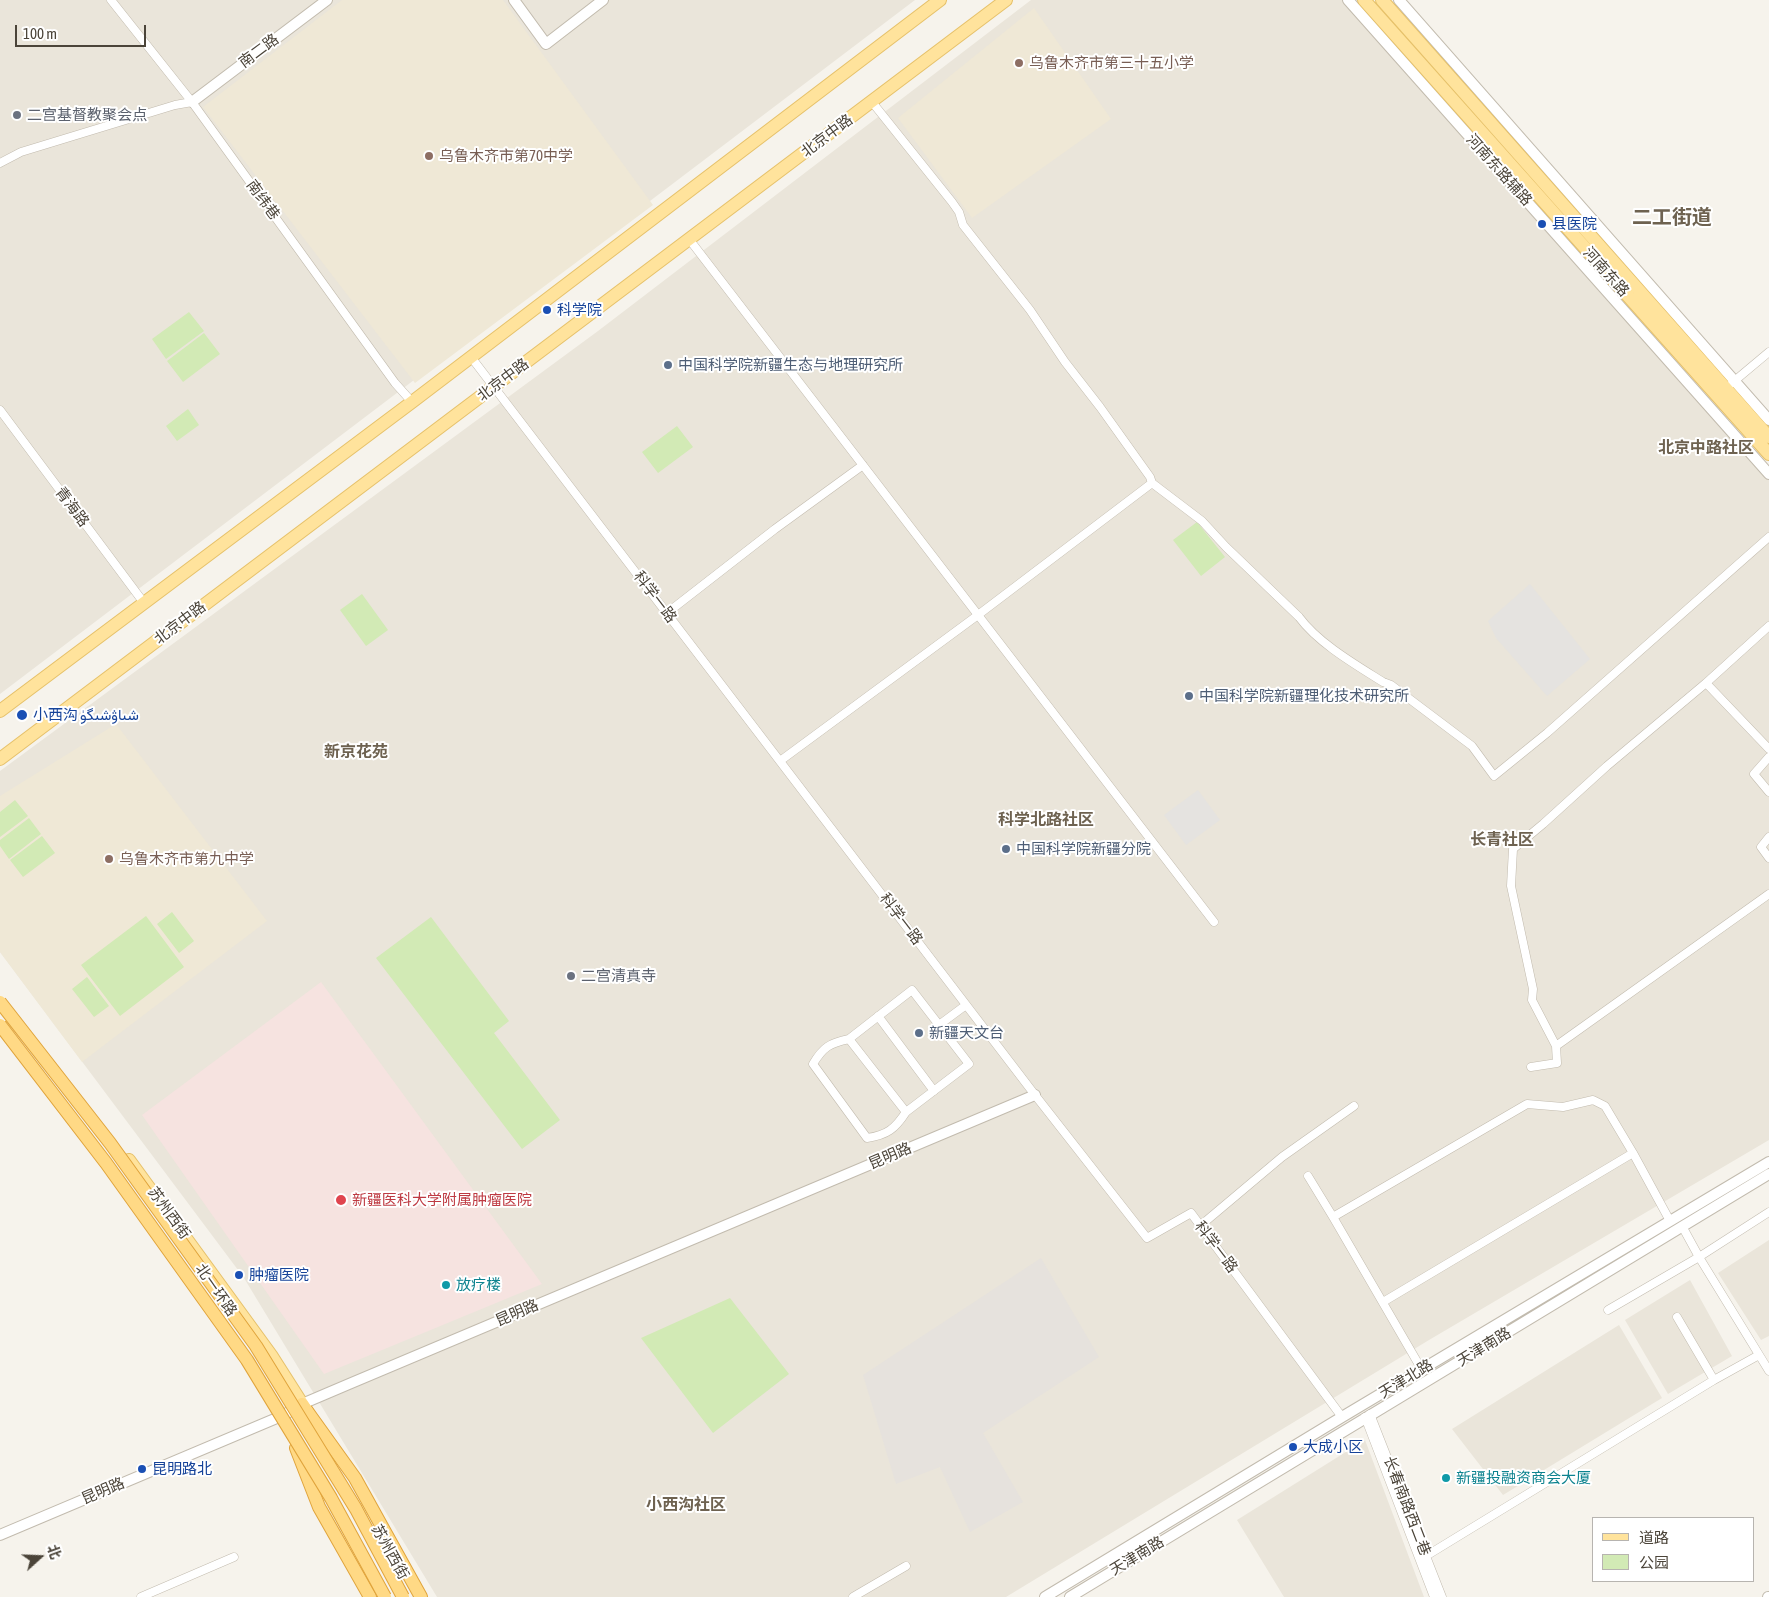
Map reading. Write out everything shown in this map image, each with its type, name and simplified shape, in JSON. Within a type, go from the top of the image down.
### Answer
[{"type":"highway","name":"北一环路","points":[[0,1002],[110,1143],[256,1346],[356,1509],[403,1597]]},
{"type":"highway","name":"北一环路","points":[[0,1025],[106,1163],[247,1360],[331,1498],[385,1597]]},
{"type":"highway","points":[[302,1404],[355,1478],[421,1597]]},
{"type":"highway","points":[[284,1415],[320,1507],[370,1597]]},
{"type":"main road","name":"北京中路","points":[[0,759],[1006,0]]},
{"type":"main road","name":"河南东路","points":[[1364,0],[1725,388],[1769,454]]},
{"type":"main road","name":"河南东路","points":[[1382,0],[1769,437]]},
{"type":"main road","points":[[0,711],[472,357],[938,1]]},
{"type":"main road","name":"苏州西街","points":[[0,994],[144,1180],[271,1355],[351,1481],[415,1597]]},
{"type":"main road","name":"苏州西街","points":[[0,1035],[249,1363],[284,1415],[356,1533],[391,1597]]},
{"type":"street","name":"南纬巷","points":[[111,0],[192,102],[395,383],[412,402]]},
{"type":"street","name":"南二路","points":[[192,102],[327,0]]},
{"type":"street","points":[[514,0],[546,44],[603,0]]},
{"type":"street","name":"河南东路辅路","points":[[1348,0],[1769,474]]},
{"type":"street","points":[[1399,0],[1725,388],[1769,420]]},
{"type":"street","points":[[0,163],[21,152],[175,105],[192,102]]},
{"type":"street","points":[[872,102],[952,202],[959,212],[963,225],[1030,310],[1065,362],[1100,407],[1152,482],[1202,521],[1304,624],[1338,653],[1390,685],[1472,746],[1494,776],[1555,726],[1769,537]]},
{"type":"street","points":[[689,239],[1214,922]]},
{"type":"street","points":[[1725,388],[1769,352]]},
{"type":"street","name":"科学一路","points":[[472,357],[966,1005],[1147,1238],[1190,1214],[1342,1417]]},
{"type":"street","name":"青海路","points":[[0,410],[144,603]]},
{"type":"street","points":[[667,613],[775,529],[863,465]]},
{"type":"street","points":[[780,760],[978,615],[1152,482]]},
{"type":"street","points":[[1531,1067],[1557,1063],[1556,1046],[1532,1000],[1533,989],[1511,886],[1513,849],[1607,766],[1706,683],[1769,626]]},
{"type":"street","points":[[1706,683],[1769,749]]},
{"type":"street","points":[[1769,757],[1754,774],[1769,792]]},
{"type":"street","points":[[1769,837],[1761,847],[1769,858]]},
{"type":"street","points":[[1556,1046],[1769,894]]},
{"type":"street","points":[[912,990],[969,1064],[906,1112],[897,1125],[882,1136],[867,1138],[813,1064],[820,1052],[832,1043],[849,1039],[878,1016],[912,990]]},
{"type":"street","points":[[940,1026],[966,1005]]},
{"type":"street","points":[[878,1016],[934,1091]]},
{"type":"street","points":[[849,1039],[906,1112]]},
{"type":"street","name":"昆明路","points":[[0,1535],[284,1415],[302,1404],[1035,1095]]},
{"type":"street","points":[[1333,1217],[1527,1104],[1563,1107],[1592,1100],[1606,1106],[1670,1221]]},
{"type":"street","points":[[1200,1226],[1282,1157],[1354,1106]]},
{"type":"street","points":[[1383,1302],[1633,1153]]},
{"type":"street","name":"天津北路","points":[[1045,1597],[1769,1162]]},
{"type":"street","name":"天津南路","points":[[1072,1597],[1769,1174]]},
{"type":"street","points":[[1308,1176],[1422,1370]]},
{"type":"street","points":[[1608,1310],[1699,1258],[1769,1212]]},
{"type":"street","points":[[1682,1226],[1699,1258],[1769,1371]]},
{"type":"street","points":[[1677,1317],[1714,1380]]},
{"type":"street","points":[[1447,1354],[1454,1364]]},
{"type":"street","points":[[1426,1556],[1714,1380],[1759,1355]]},
{"type":"street","name":"长春南路西二巷","points":[[1368,1416],[1442,1597]]},
{"type":"street","name":"长春南路西二巷","points":[[1368,1416],[1434,1597]]},
{"type":"street","points":[[1240,1479],[1247,1490]]},
{"type":"street","points":[[141,1597],[234,1557]]},
{"type":"street","points":[[853,1597],[906,1566]]},
{"type":"street","points":[[1067,1584],[1072,1597]]},
{"type":"shaded area","points":[[0,0],[915,0],[0,694]]},
{"type":"shaded area","name":"乌鲁木齐市第70中学","points":[[342,0],[503,0],[653,205],[415,383],[203,107]]},
{"type":"shaded area","points":[[1031,0],[1347,0],[1769,467],[1769,1140],[1429,1340],[1006,1597],[437,1597],[244,1278],[0,952],[0,771],[598,331]]},
{"type":"shaded area","name":"乌鲁木齐市第三十五小学","points":[[1034,8],[1111,119],[972,218],[898,118]]},
{"type":"shaded area","points":[[1530,584],[1590,659],[1547,696],[1496,638],[1488,621]]},
{"type":"shaded area","name":"乌鲁木齐市第九中学","points":[[116,724],[267,921],[82,1062],[0,952],[0,796]]},
{"type":"shaded area","points":[[1198,790],[1220,820],[1186,845],[1164,815]]},
{"type":"shaded area","name":"新疆医科大学附属肿瘤医院","points":[[321,982],[542,1284],[324,1374],[142,1115]]},
{"type":"shaded area","points":[[1769,1240],[1769,1336],[1761,1340],[1718,1273]]},
{"type":"shaded area","points":[[1041,1258],[1099,1357],[983,1433],[1023,1502],[970,1532],[940,1467],[896,1484],[863,1375]]},
{"type":"shaded area","points":[[1690,1280],[1732,1356],[1668,1394],[1625,1320]]},
{"type":"shaded area","points":[[1619,1325],[1662,1398],[1503,1495],[1452,1429]]},
{"type":"shaded area","points":[[1365,1440],[1424,1597],[1284,1597],[1237,1520]]},
{"type":"green space","points":[[189,312],[204,331],[166,359],[152,339]]},
{"type":"green space","points":[[204,333],[220,354],[183,382],[167,361]]},
{"type":"green space","points":[[188,409],[199,425],[177,441],[166,426]]},
{"type":"green space","points":[[677,426],[693,447],[658,473],[642,452]]},
{"type":"green space","points":[[1197,522],[1225,557],[1201,576],[1173,540]]},
{"type":"green space","points":[[362,594],[388,630],[366,646],[340,610]]},
{"type":"green space","points":[[15,800],[28,816],[0,837],[0,812]]},
{"type":"green space","points":[[29,818],[41,834],[9,859],[0,846],[0,840]]},
{"type":"green space","points":[[42,836],[55,853],[23,877],[10,860]]},
{"type":"green space","points":[[172,912],[194,941],[179,953],[157,924]]},
{"type":"green space","points":[[146,916],[184,967],[120,1016],[81,965]]},
{"type":"green space","points":[[431,917],[509,1021],[494,1033],[560,1120],[522,1149],[376,958]]},
{"type":"green space","points":[[87,977],[109,1006],[94,1017],[72,989]]},
{"type":"green space","points":[[730,1298],[789,1374],[713,1433],[641,1338]]},
{"type":"place","name":"乌鲁木齐市第三十五小学","points":[[1019,63]]},
{"type":"place","name":"二宫基督教聚会点","points":[[17,115]]},
{"type":"place","name":"乌鲁木齐市第70中学","points":[[429,156]]},
{"type":"place","name":"县医院","points":[[1542,224]]},
{"type":"place","name":"科学院","points":[[547,310]]},
{"type":"place","name":"中国科学院新疆生态与地理研究所","points":[[668,365]]},
{"type":"place","name":"中国科学院新疆理化技术研究所","points":[[1189,696]]},
{"type":"place","name":"小西沟 شىاۋشىگۈ","points":[[22,715]]},
{"type":"place","name":"中国科学院新疆分院","points":[[1006,849]]},
{"type":"place","name":"乌鲁木齐市第九中学","points":[[109,859]]},
{"type":"place","name":"二宫清真寺","points":[[571,976]]},
{"type":"place","name":"新疆天文台","points":[[919,1033]]},
{"type":"place","name":"新疆医科大学附属肿瘤医院","points":[[341,1200]]},
{"type":"place","name":"肿瘤医院","points":[[239,1275]]},
{"type":"place","name":"放疗楼","points":[[446,1285]]},
{"type":"place","name":"大成小区","points":[[1293,1447]]},
{"type":"place","name":"昆明路北","points":[[142,1469]]},
{"type":"place","name":"新疆投融资商会大厦","points":[[1446,1478]]},
{"type":"district","name":"二工街道","points":[[1672,218]]},
{"type":"district","name":"北京中路社区","points":[[1706,448]]},
{"type":"district","name":"新京花苑","points":[[356,752]]},
{"type":"district","name":"科学北路社区","points":[[1046,820]]},
{"type":"district","name":"长青社区","points":[[1502,840]]},
{"type":"district","name":"小西沟社区","points":[[686,1505]]}]
